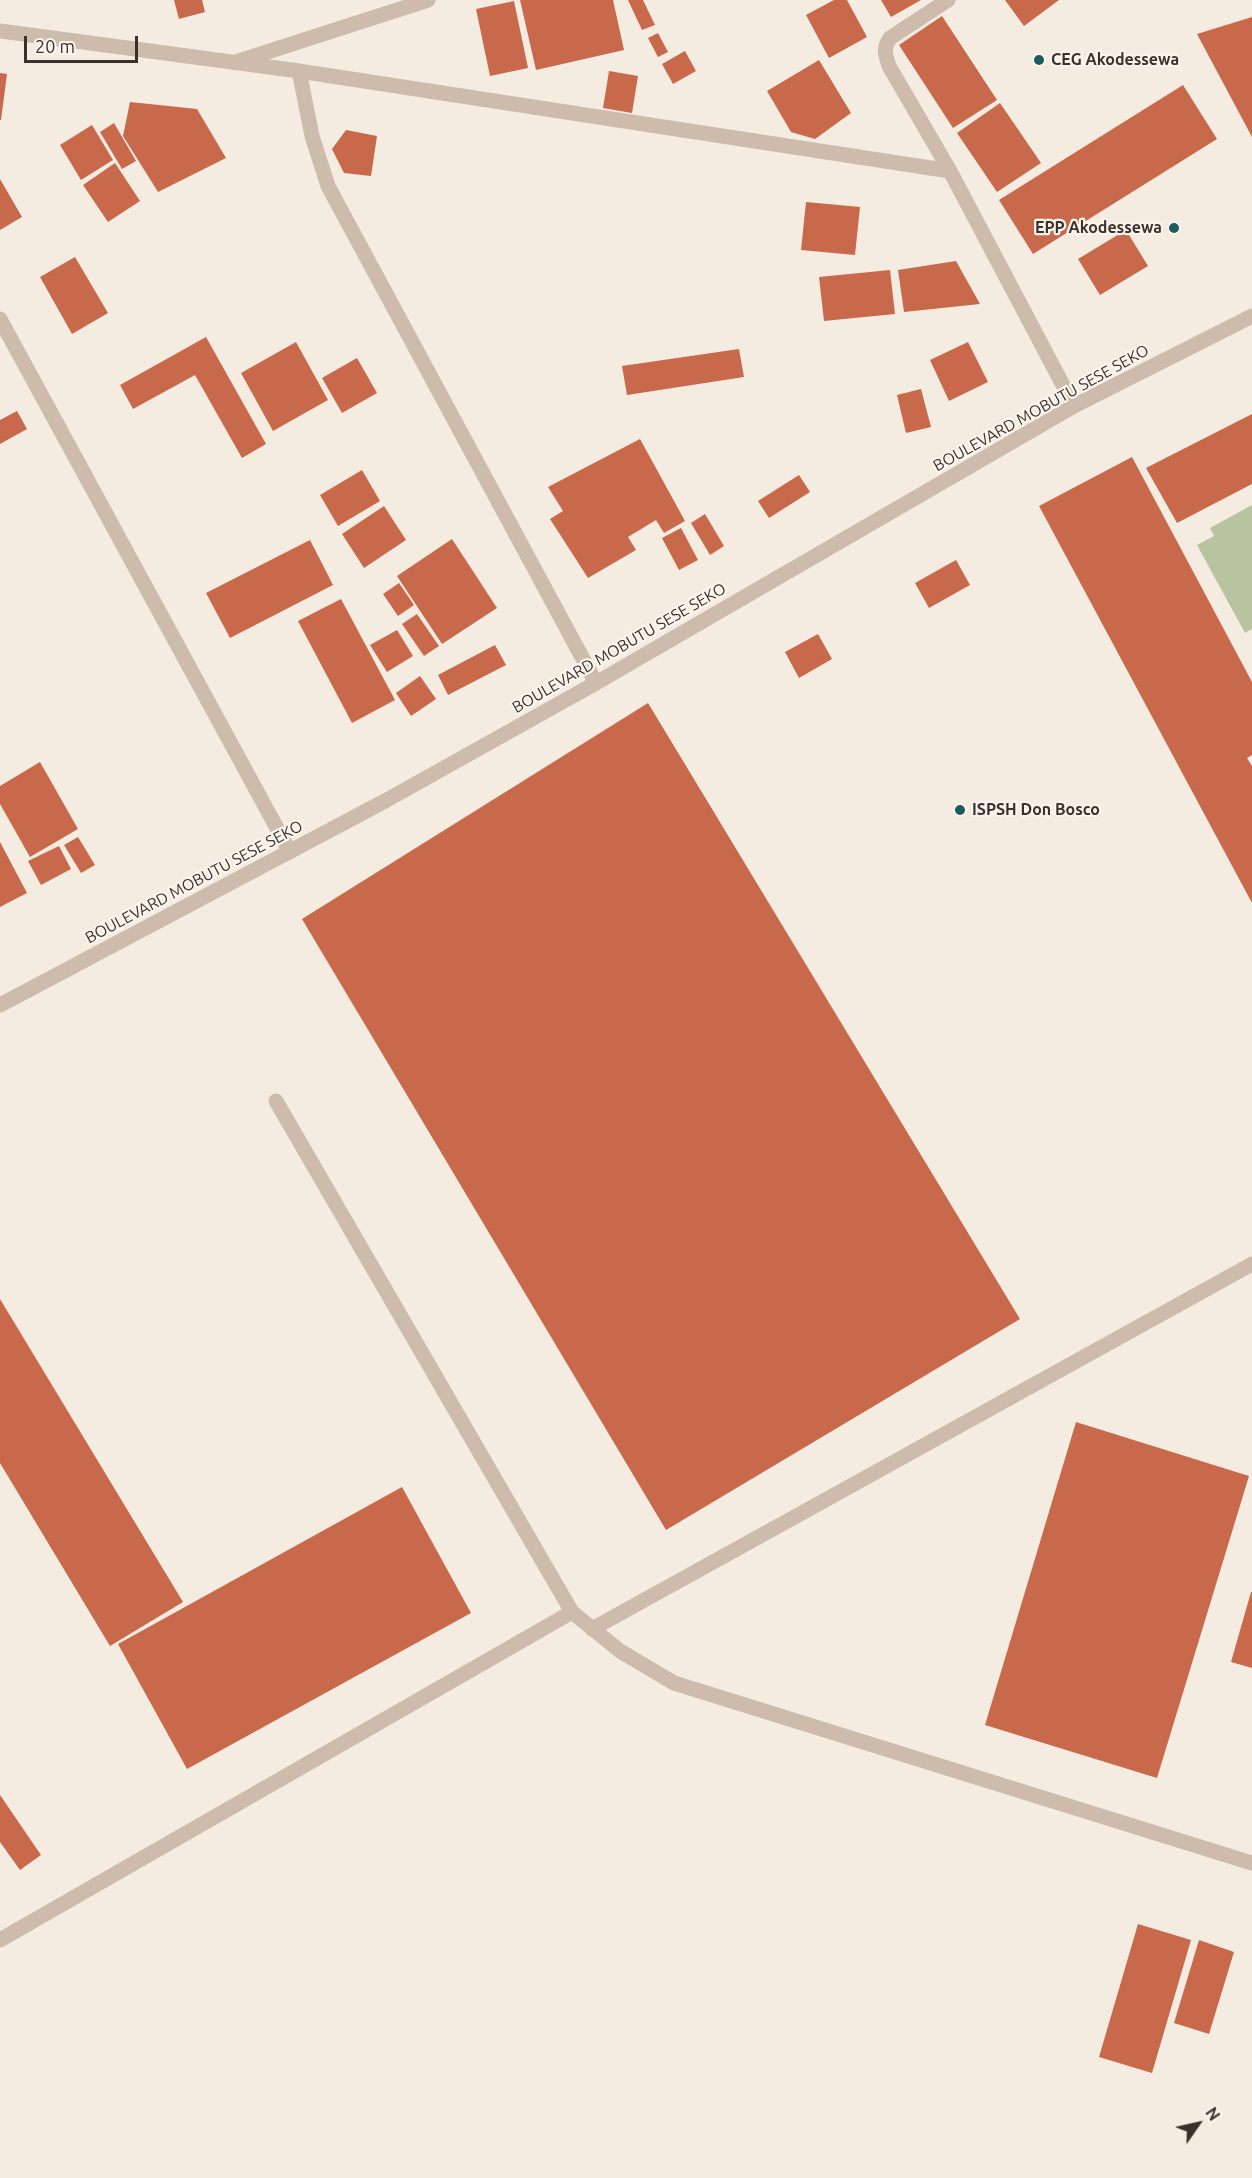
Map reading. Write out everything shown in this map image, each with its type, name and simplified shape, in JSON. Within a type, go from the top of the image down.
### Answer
[{"type":"street","points":[[236,62],[428,0]]},
{"type":"street","points":[[948,0],[890,38],[885,46],[885,54],[889,66],[950,171],[1074,406]]},
{"type":"street","points":[[0,31],[299,71],[950,171]]},
{"type":"street","points":[[299,71],[312,136],[328,186],[596,683]]},
{"type":"street","name":"BOULEVARD MOBUTU SESE SEKO","points":[[0,1005],[290,852],[596,683],[1074,406],[1252,316]]},
{"type":"street","points":[[0,319],[290,852]]},
{"type":"street","points":[[276,1101],[572,1612],[620,1652],[674,1683],[1252,1863]]},
{"type":"street","points":[[592,1629],[1252,1264]]},
{"type":"street","points":[[0,1940],[572,1612]]},
{"type":"green space","points":[[1252,505],[1252,629],[1245,633],[1197,545],[1214,536],[1210,528]]},
{"type":"building","points":[[174,0],[202,0],[205,12],[179,19]]},
{"type":"building","points":[[520,0],[613,0],[624,50],[536,70]]},
{"type":"building","points":[[628,0],[643,0],[655,25],[642,30]]},
{"type":"building","points":[[834,0],[847,0],[867,37],[829,58],[806,15]]},
{"type":"building","points":[[881,0],[921,0],[891,17]]},
{"type":"building","points":[[1005,0],[1059,0],[1024,26]]},
{"type":"building","points":[[514,1],[528,68],[490,76],[476,9]]},
{"type":"building","points":[[942,16],[997,100],[953,128],[899,45]]},
{"type":"building","points":[[1252,17],[1252,137],[1197,34]]},
{"type":"building","points":[[658,33],[668,52],[658,57],[648,38]]},
{"type":"building","points":[[685,51],[696,71],[673,84],[662,64]]},
{"type":"building","points":[[819,60],[851,113],[815,139],[791,132],[767,91]]},
{"type":"building","points":[[609,71],[638,76],[632,113],[603,108]]},
{"type":"building","points":[[0,73],[7,74],[1,120],[0,120]]},
{"type":"building","points":[[1183,85],[1217,139],[1033,254],[999,200]]},
{"type":"building","points":[[130,102],[197,109],[226,158],[158,192],[123,136]]},
{"type":"building","points":[[1000,103],[1041,163],[997,192],[957,133]]},
{"type":"building","points":[[114,123],[136,161],[122,169],[100,132]]},
{"type":"building","points":[[92,125],[113,160],[81,180],[60,145]]},
{"type":"building","points":[[346,130],[377,136],[371,176],[344,173],[332,149]]},
{"type":"building","points":[[115,163],[140,201],[108,222],[83,185]]},
{"type":"building","points":[[0,179],[22,217],[0,230]]},
{"type":"building","points":[[806,202],[860,207],[855,255],[801,250]]},
{"type":"building","points":[[1126,230],[1148,266],[1100,295],[1078,259]]},
{"type":"building","points":[[75,257],[108,313],[72,334],[40,277]]},
{"type":"building","points":[[956,261],[980,304],[904,312],[898,270]]},
{"type":"building","points":[[890,270],[895,314],[824,321],[819,277]]},
{"type":"building","points":[[206,337],[266,444],[242,458],[195,375],[133,409],[120,385]]},
{"type":"building","points":[[296,342],[328,400],[273,431],[241,373]]},
{"type":"building","points":[[968,342],[988,382],[949,401],[930,360]]},
{"type":"building","points":[[739,349],[744,377],[627,395],[622,366]]},
{"type":"building","points":[[357,358],[377,393],[342,413],[322,378]]},
{"type":"building","points":[[921,389],[931,427],[906,433],[897,395]]},
{"type":"building","points":[[17,411],[27,429],[0,444],[0,420]]},
{"type":"building","points":[[1252,414],[1252,484],[1177,523],[1146,468]]},
{"type":"building","points":[[640,439],[685,521],[664,533],[656,520],[628,537],[636,550],[588,578],[550,519],[563,511],[548,487]]},
{"type":"building","points":[[1132,457],[1252,682],[1252,755],[1247,758],[1252,766],[1252,903],[1039,506]]},
{"type":"building","points":[[362,470],[380,501],[338,526],[320,495]]},
{"type":"building","points":[[799,475],[810,492],[769,518],[758,501]]},
{"type":"building","points":[[384,506],[406,540],[364,568],[342,534]]},
{"type":"building","points":[[705,514],[724,546],[710,555],[691,523]]},
{"type":"building","points":[[681,528],[698,560],[679,570],[662,538]]},
{"type":"building","points":[[452,539],[497,608],[442,644],[397,576]]},
{"type":"building","points":[[310,540],[333,585],[230,638],[206,593]]},
{"type":"building","points":[[956,560],[970,585],[929,608],[915,583]]},
{"type":"building","points":[[399,583],[414,605],[398,616],[383,594]]},
{"type":"building","points":[[341,599],[395,700],[352,723],[298,621]]},
{"type":"building","points":[[417,614],[439,646],[424,656],[402,624]]},
{"type":"building","points":[[397,630],[413,656],[387,672],[370,645]]},
{"type":"building","points":[[818,634],[832,659],[799,678],[785,652]]},
{"type":"building","points":[[495,645],[506,665],[448,695],[438,675]]},
{"type":"building","points":[[420,676],[436,699],[411,716],[396,693]]},
{"type":"building","points":[[648,703],[1020,1319],[666,1530],[302,919]]},
{"type":"building","points":[[40,762],[78,829],[30,857],[0,804],[0,786]]},
{"type":"building","points":[[78,837],[95,865],[81,873],[64,845]]},
{"type":"building","points":[[0,842],[27,893],[0,907]]},
{"type":"building","points":[[59,846],[71,869],[41,885],[28,861]]},
{"type":"building","points":[[0,1299],[183,1602],[110,1646],[0,1463]]},
{"type":"building","points":[[1076,1422],[1249,1476],[1157,1778],[985,1725]]},
{"type":"building","points":[[402,1487],[471,1613],[187,1769],[118,1644]]},
{"type":"building","points":[[1252,1592],[1252,1668],[1231,1662]]},
{"type":"building","points":[[0,1795],[41,1855],[20,1870],[0,1842]]},
{"type":"building","points":[[1138,1924],[1191,1940],[1152,2073],[1099,2057]]},
{"type":"building","points":[[1199,1940],[1234,1952],[1209,2034],[1174,2023]]},
{"type":"place","name":"CEG Akodessewa","points":[[1039,60]]},
{"type":"place","name":"EPP Akodessewa","points":[[1174,228]]},
{"type":"place","name":"ISPSH Don Bosco","points":[[960,810]]}]
